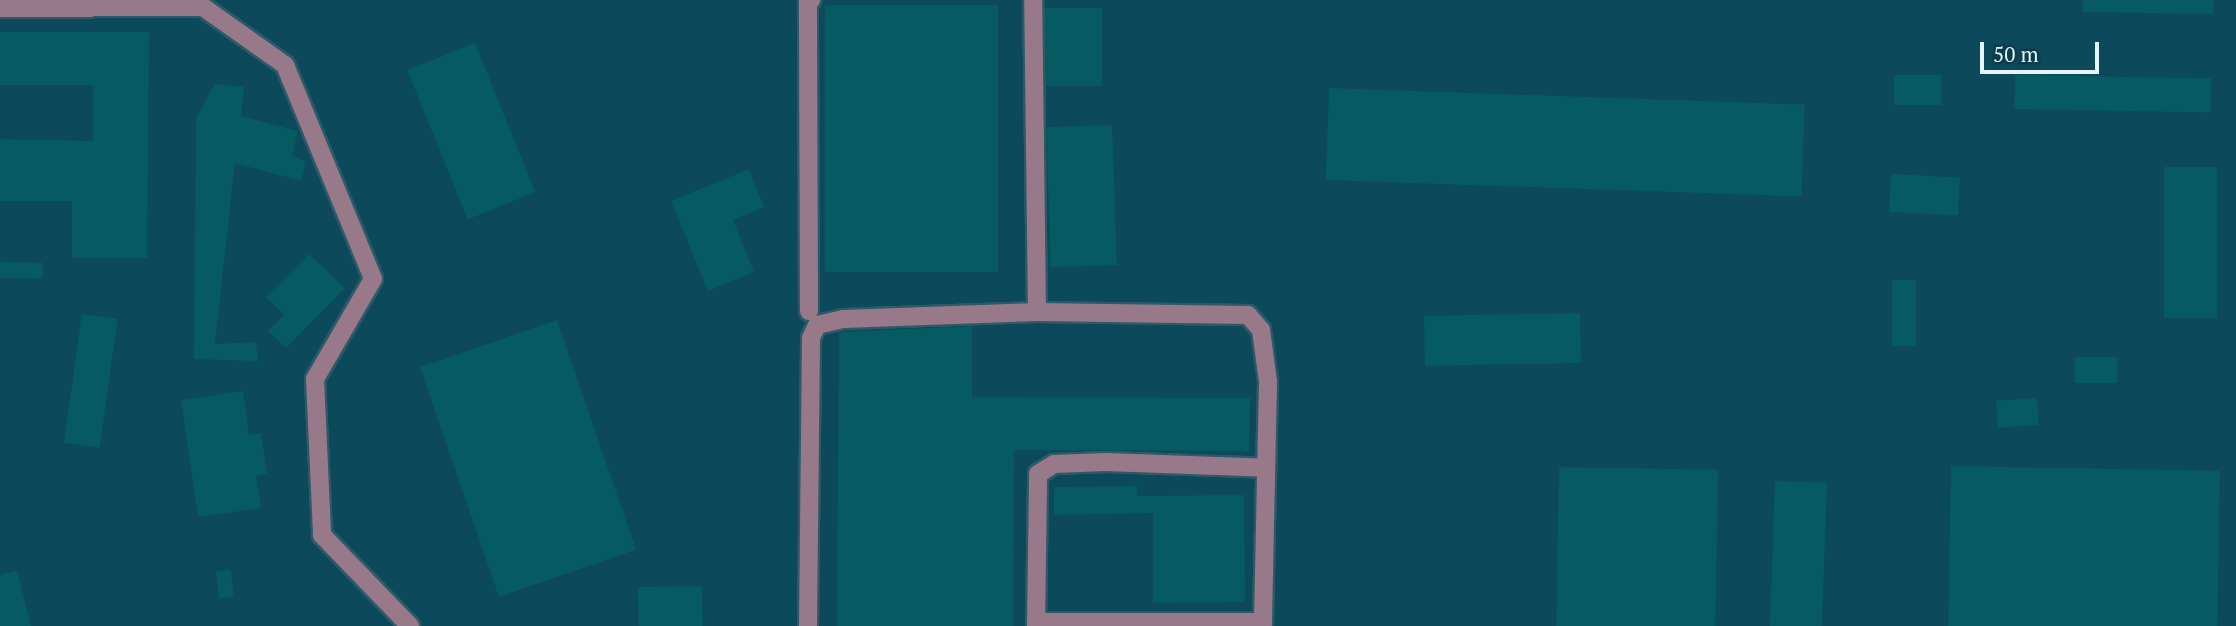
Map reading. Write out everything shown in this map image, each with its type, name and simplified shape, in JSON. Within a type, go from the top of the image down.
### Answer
[{"type":"lane","points":[[809,311],[808,2],[811,0]]},
{"type":"lane","points":[[1033,0],[1037,312]]},
{"type":"lane","points":[[0,8],[204,7],[285,65],[373,279],[315,379],[322,535],[410,626]]},
{"type":"lane","points":[[808,626],[811,338],[817,325],[843,319],[1037,312],[1248,315],[1261,330],[1268,382],[1263,624],[1036,624],[1038,474],[1054,464],[1106,462],[1266,468]]},
{"type":"shaded area","points":[[0,0],[2236,0],[2236,626],[0,626]]},
{"type":"building","points":[[2083,0],[2214,0],[2213,14],[2083,12]]},
{"type":"building","points":[[825,5],[998,5],[998,272],[825,272]]},
{"type":"building","points":[[1044,8],[1102,8],[1102,86],[1044,86]]},
{"type":"building","points":[[0,32],[149,32],[147,258],[72,258],[72,201],[0,201],[0,139],[93,141],[93,85],[0,85]]},
{"type":"building","points":[[475,43],[535,192],[468,220],[407,70]]},
{"type":"building","points":[[1894,75],[1941,75],[1941,105],[1894,105]]},
{"type":"building","points":[[2015,75],[2211,78],[2210,112],[2014,109]]},
{"type":"building","points":[[215,84],[244,87],[241,116],[298,131],[292,156],[306,161],[301,181],[235,163],[215,344],[256,342],[258,361],[194,359],[196,118]]},
{"type":"building","points":[[1329,88],[1805,105],[1801,197],[1326,180]]},
{"type":"building","points":[[1112,125],[1117,265],[1051,267],[1046,127]]},
{"type":"building","points":[[2164,167],[2217,167],[2217,318],[2164,318]]},
{"type":"building","points":[[749,169],[764,207],[733,220],[754,272],[708,291],[671,201]]},
{"type":"building","points":[[1891,174],[1960,178],[1958,216],[1889,212]]},
{"type":"building","points":[[309,254],[345,288],[286,348],[268,331],[284,315],[266,297]]},
{"type":"building","points":[[0,262],[43,263],[43,279],[0,278]]},
{"type":"building","points":[[1892,280],[1916,280],[1916,346],[1892,346]]},
{"type":"building","points":[[1580,313],[1581,363],[1425,366],[1424,316]]},
{"type":"building","points":[[82,314],[118,319],[100,448],[64,443]]},
{"type":"building","points":[[557,320],[636,550],[499,597],[420,367]]},
{"type":"building","points":[[972,326],[972,397],[1250,398],[1249,451],[1014,450],[1013,626],[837,626],[839,332]]},
{"type":"building","points":[[2075,357],[2117,357],[2117,383],[2075,383]]},
{"type":"building","points":[[243,391],[249,435],[261,433],[267,474],[256,476],[261,508],[198,517],[181,400]]},
{"type":"building","points":[[2037,398],[2039,425],[1998,428],[1996,401]]},
{"type":"building","points":[[1951,466],[2220,471],[2217,626],[1948,626]]},
{"type":"building","points":[[1559,467],[1718,470],[1715,626],[1556,626]]},
{"type":"building","points":[[1775,481],[1827,483],[1822,626],[1770,626]]},
{"type":"building","points":[[1137,486],[1137,496],[1244,495],[1245,602],[1153,603],[1153,513],[1054,515],[1054,487]]},
{"type":"building","points":[[17,570],[31,626],[0,626],[0,575]]},
{"type":"building","points":[[231,570],[234,597],[219,598],[216,572]]},
{"type":"building","points":[[702,586],[703,626],[639,626],[638,587]]}]
